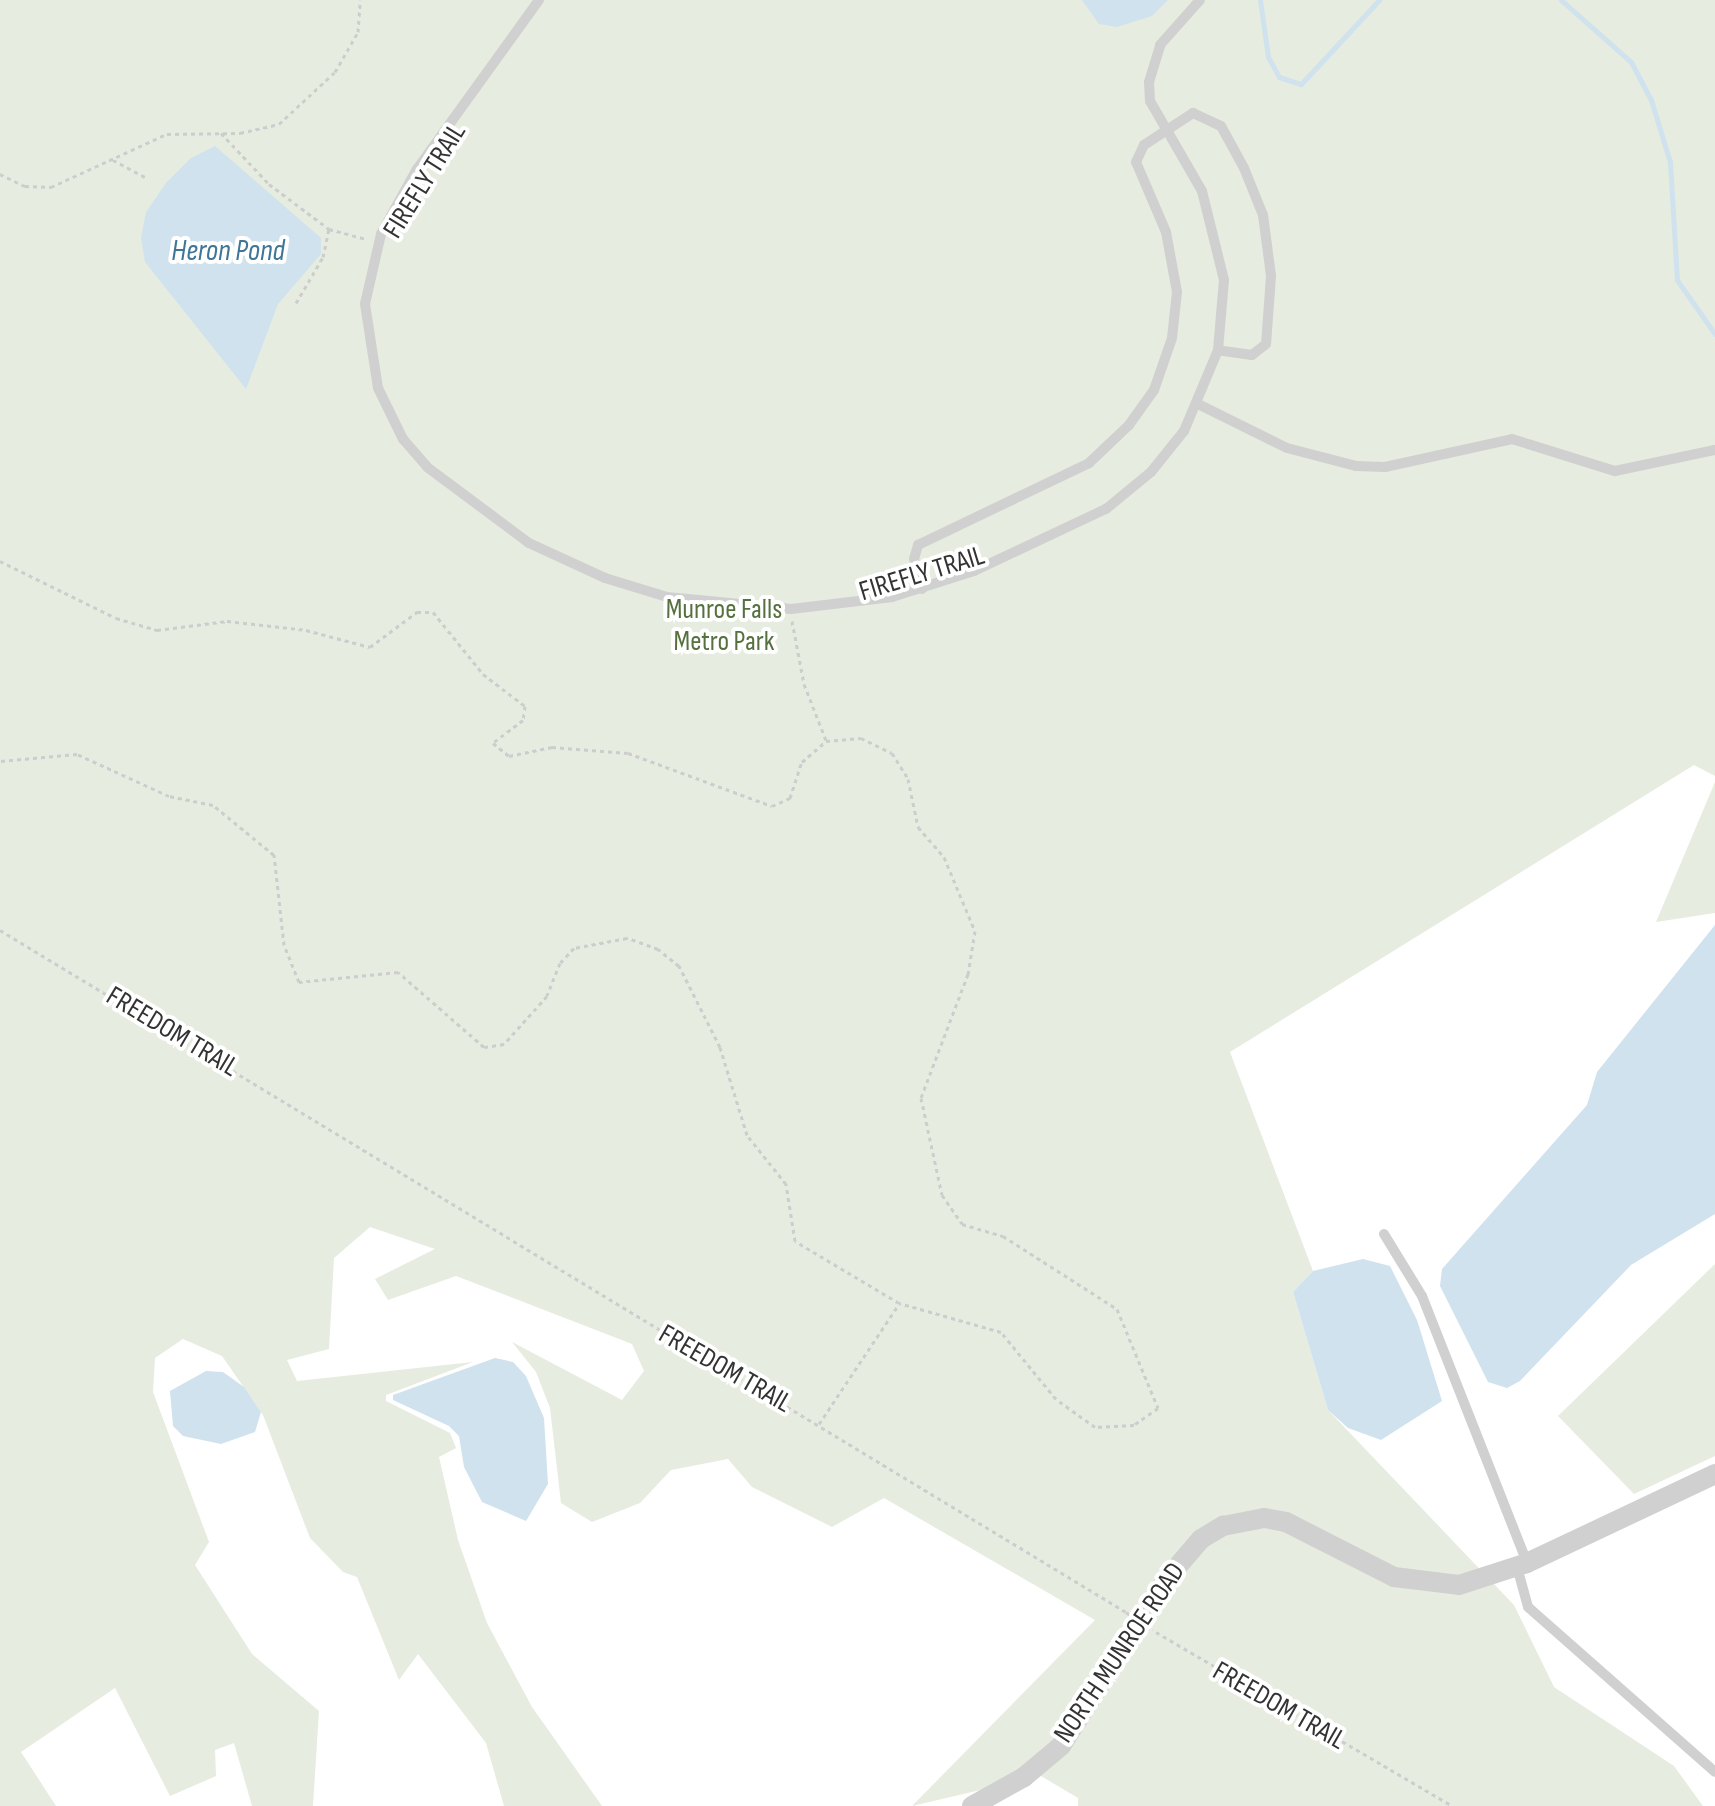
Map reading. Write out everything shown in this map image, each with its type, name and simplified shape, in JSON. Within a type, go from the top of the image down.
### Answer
[{"type":"street","name":"NORTH MUNROE ROAD","points":[[972,1806],[1024,1777],[1061,1746],[1165,1581],[1201,1539],[1223,1526],[1264,1518],[1286,1522],[1394,1577],[1459,1585],[1522,1565],[1715,1474]]},
{"type":"lane","points":[[539,0],[417,169],[377,242],[365,304],[371,365],[393,422],[427,467],[529,543],[605,578],[713,605],[791,609],[922,589],[1106,509],[1151,472],[1198,404],[1218,350],[1224,301],[1219,242],[1202,191],[1150,101],[1150,67],[1172,27],[1200,0]]},
{"type":"lane","points":[[922,589],[914,559],[918,545],[1089,463],[1129,425],[1154,390],[1172,338],[1177,292],[1166,232],[1136,162],[1144,145],[1193,113],[1213,118],[1263,215],[1271,276],[1269,334],[1252,355],[1218,350]]},
{"type":"lane","points":[[1198,404],[1287,448],[1356,466],[1385,467],[1512,439],[1615,471],[1714,451]]},
{"type":"lane","points":[[1384,1234],[1422,1296],[1522,1565],[1528,1607],[1715,1772]]},
{"type":"path","points":[[0,174],[25,186],[51,187],[185,129],[221,133],[261,130],[297,111],[347,54],[363,17],[360,0]]},
{"type":"path","points":[[221,133],[269,184],[329,229],[377,242]]},
{"type":"path","points":[[113,160],[147,178]]},
{"type":"path","points":[[296,303],[323,257],[329,229]]},
{"type":"path","points":[[0,561],[116,618],[157,630],[227,621],[306,630],[370,647],[417,612],[433,612],[483,674],[525,706],[523,720],[493,743],[509,756],[552,747],[628,753],[772,806],[790,798],[802,762],[826,741],[861,738],[901,763],[918,827],[944,857],[973,919],[968,974],[921,1098],[950,1213],[962,1224],[1003,1236],[1117,1309],[1158,1408],[1134,1425],[1095,1427],[1056,1399],[1001,1332],[899,1303],[795,1241],[786,1184],[747,1135],[730,1071],[688,985],[669,956],[643,942],[627,938],[574,948],[560,963],[547,996],[504,1044],[484,1047],[398,972],[299,982],[284,945],[274,855],[213,805],[169,796],[77,754],[0,761]]},
{"type":"path","points":[[791,609],[804,684],[826,741]]},
{"type":"path","name":"FREEDOM TRAIL","points":[[0,930],[819,1424],[1153,1630],[1452,1806]]},
{"type":"path","points":[[819,1424],[899,1303]]},
{"type":"green space","name":"Munroe Falls Metro Park","points":[[0,0],[1715,0],[1715,776],[1694,765],[1230,1052],[1313,1271],[1293,1292],[1328,1410],[1514,1605],[1554,1687],[1674,1766],[1703,1806],[1078,1806],[1078,1798],[1041,1776],[912,1806],[1095,1620],[884,1498],[832,1527],[752,1487],[728,1459],[671,1470],[640,1503],[592,1522],[561,1503],[550,1408],[536,1372],[512,1342],[622,1400],[644,1371],[632,1344],[456,1276],[388,1300],[375,1279],[435,1249],[370,1227],[334,1258],[329,1349],[287,1360],[297,1381],[473,1362],[386,1395],[386,1401],[450,1433],[456,1448],[439,1457],[458,1540],[487,1623],[532,1707],[602,1806],[504,1806],[486,1743],[418,1654],[399,1680],[357,1577],[343,1572],[310,1538],[263,1415],[222,1356],[183,1339],[155,1358],[153,1392],[209,1542],[195,1565],[252,1654],[319,1711],[313,1806],[252,1806],[234,1743],[215,1750],[216,1776],[170,1796],[115,1688],[21,1752],[56,1806],[0,1806]]},
{"type":"green space","points":[[1715,782],[1715,913],[1656,922]]},
{"type":"green space","points":[[1715,1264],[1715,1456],[1634,1494],[1558,1416]]},
{"type":"water","points":[[1082,0],[1168,0],[1152,16],[1117,27],[1099,24]]},
{"type":"water","name":"Heron Pond","points":[[215,146],[321,238],[321,254],[278,304],[246,389],[145,262],[141,238],[146,212],[166,183],[191,158]]},
{"type":"water","points":[[1715,925],[1715,1214],[1631,1265],[1520,1381],[1507,1388],[1488,1382],[1440,1286],[1442,1269],[1587,1105],[1597,1072]]},
{"type":"water","points":[[1363,1259],[1390,1266],[1417,1320],[1442,1401],[1381,1440],[1348,1428],[1328,1410],[1293,1292],[1313,1271]]},
{"type":"water","points":[[495,1358],[513,1362],[526,1376],[544,1418],[548,1484],[526,1521],[482,1502],[464,1467],[459,1436],[449,1426],[393,1400],[393,1395]]},
{"type":"water","points":[[206,1371],[223,1372],[244,1387],[261,1412],[255,1432],[221,1444],[183,1436],[173,1426],[170,1391]]},
{"type":"waterway","points":[[1260,0],[1268,57],[1279,77],[1301,84],[1379,0]]},
{"type":"waterway","points":[[1561,0],[1631,62],[1651,100],[1670,162],[1677,280],[1715,334]]}]
